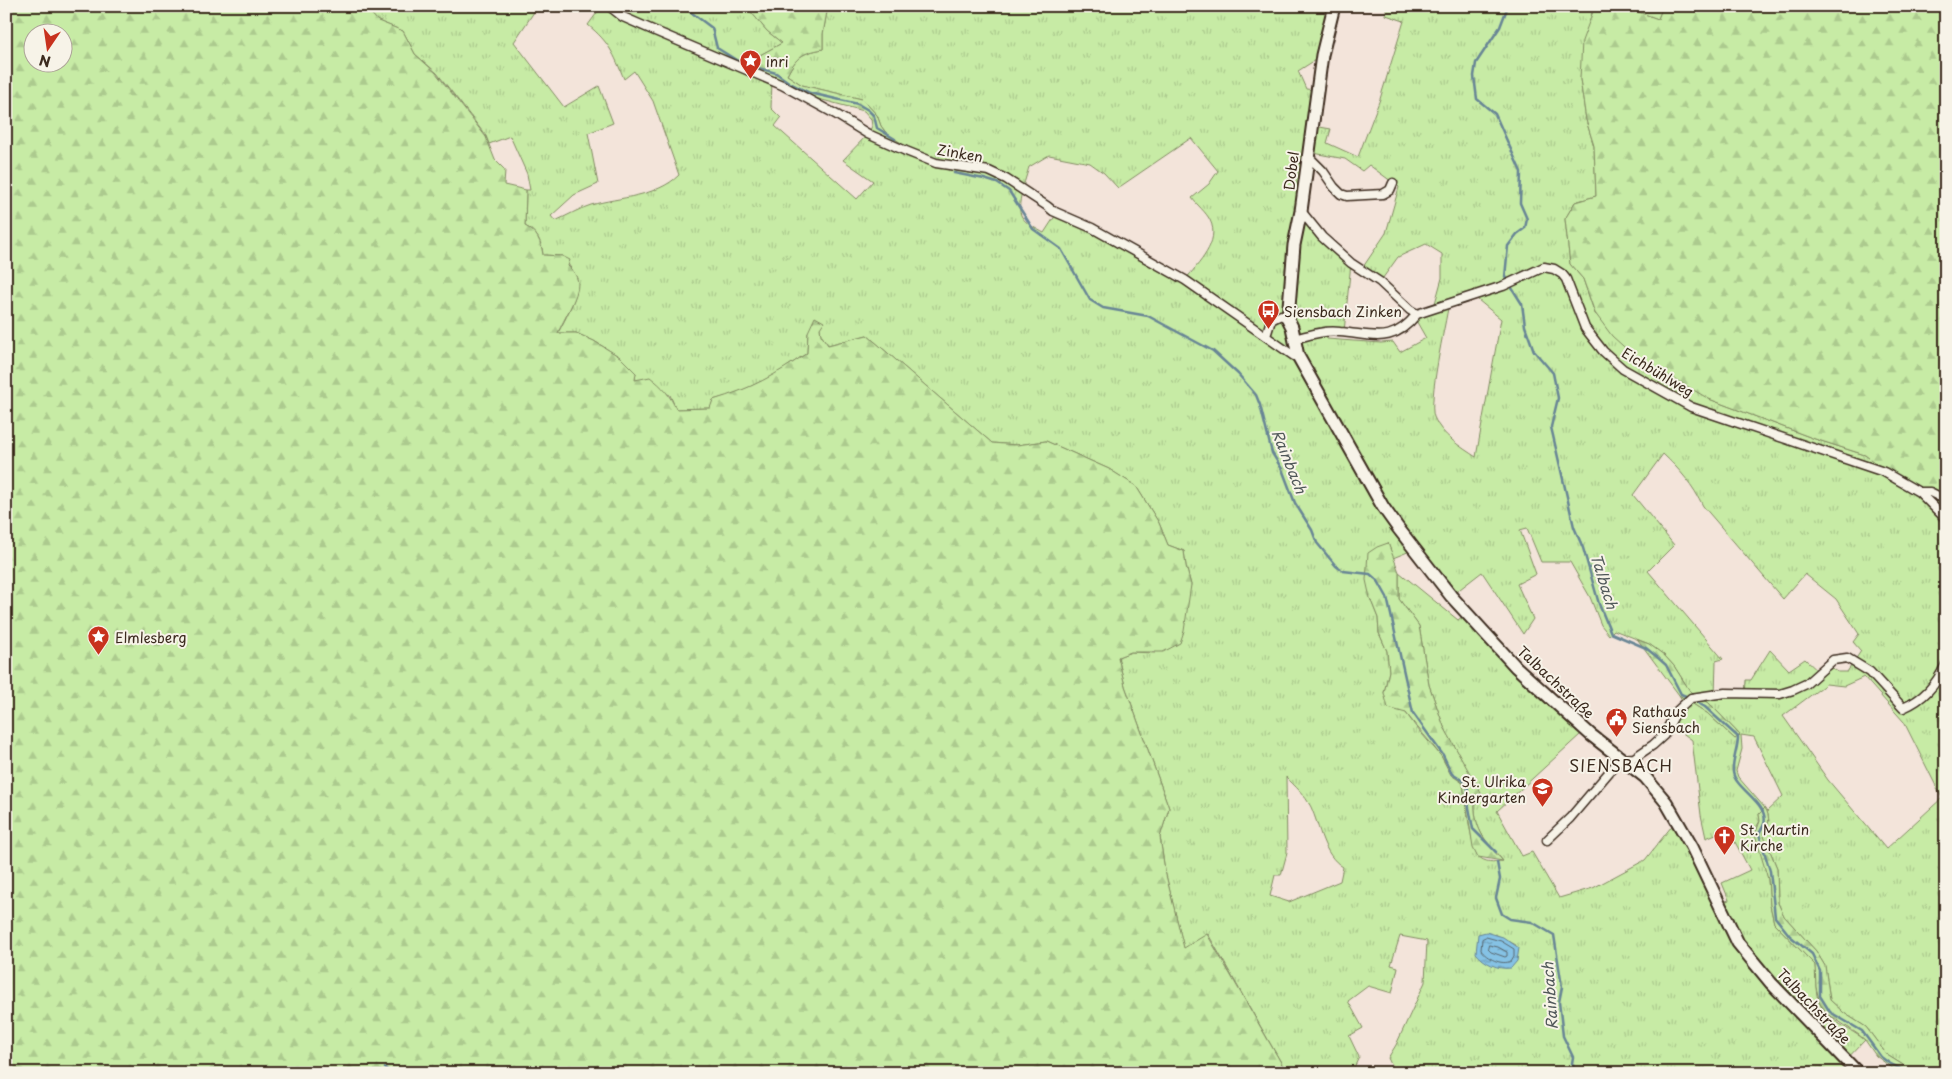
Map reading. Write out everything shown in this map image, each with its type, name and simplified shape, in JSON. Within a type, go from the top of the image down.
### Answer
[{"type":"street","name":"Zinken","points":[[609,6],[623,16],[654,31],[782,85],[837,114],[868,134],[906,152],[936,163],[989,171],[1006,179],[1053,212],[1092,228],[1186,280],[1294,356],[1298,356]]},
{"type":"street","name":"Dobel","points":[[1294,339],[1292,327],[1288,319],[1294,245],[1301,211],[1322,55],[1334,6]]},
{"type":"street","points":[[1308,156],[1323,171],[1334,187],[1341,194],[1347,196],[1383,194],[1390,190],[1393,183]]},
{"type":"street","points":[[1301,211],[1322,237],[1345,258],[1380,282],[1410,310],[1417,314]]},
{"type":"street","name":"Eichbühlweg","points":[[1294,339],[1326,332],[1385,337],[1399,332],[1417,314],[1503,286],[1544,267],[1560,272],[1566,279],[1586,328],[1603,351],[1623,369],[1692,407],[1884,472],[1919,492],[1930,492],[1944,498],[1935,509]]},
{"type":"street","points":[[1266,336],[1271,320],[1281,315],[1288,319]]},
{"type":"street","name":"Talbachstraße","points":[[1294,339],[1298,356],[1383,507],[1451,596],[1516,667],[1591,735],[1645,777],[1666,802],[1707,876],[1738,943],[1771,983],[1858,1073]]},
{"type":"street","points":[[1919,492],[1946,519]]},
{"type":"street","points":[[1547,840],[1570,818],[1616,764],[1622,759],[1634,758],[1664,735],[1676,712],[1689,699],[1725,693],[1780,694],[1806,684],[1833,660],[1847,658],[1870,672],[1903,708],[1917,702],[1928,693],[1946,664]]},
{"type":"green space","points":[[6,6],[364,6],[378,21],[403,31],[415,54],[436,73],[486,137],[495,160],[505,170],[504,185],[526,190],[525,226],[533,231],[538,238],[543,255],[562,256],[570,260],[568,266],[577,278],[578,288],[558,333],[576,333],[594,341],[620,357],[636,373],[635,380],[650,377],[659,384],[676,409],[710,408],[713,400],[751,386],[796,361],[807,353],[808,332],[815,317],[824,322],[820,328],[821,335],[828,345],[867,335],[992,443],[1017,445],[1046,441],[1109,469],[1136,486],[1159,523],[1168,545],[1184,551],[1191,585],[1184,631],[1180,643],[1163,652],[1131,652],[1118,657],[1125,686],[1169,808],[1160,837],[1165,871],[1184,948],[1207,934],[1287,1073],[6,1073]]},
{"type":"green space","points":[[364,6],[531,6],[534,12],[514,42],[564,107],[599,86],[613,123],[588,133],[598,184],[574,195],[551,216],[555,221],[591,205],[660,188],[679,175],[653,101],[634,71],[624,79],[610,49],[588,25],[602,6],[746,6],[767,31],[782,43],[760,55],[772,81],[771,108],[781,118],[775,126],[857,199],[873,181],[843,160],[868,134],[901,143],[887,134],[881,126],[877,115],[862,99],[802,85],[787,75],[801,56],[823,49],[823,34],[828,6],[1338,6],[1324,63],[1314,126],[1331,129],[1327,143],[1358,157],[1380,99],[1404,21],[1386,15],[1386,6],[1595,6],[1592,11],[1580,79],[1586,120],[1594,146],[1596,196],[1575,202],[1565,219],[1570,264],[1583,279],[1595,314],[1709,399],[1815,439],[1865,455],[1886,470],[1920,489],[1946,520],[1946,1073],[1916,1073],[1887,1055],[1866,1027],[1844,1013],[1830,1000],[1825,966],[1816,951],[1784,916],[1778,903],[1777,868],[1763,834],[1769,821],[1767,811],[1783,796],[1754,737],[1741,735],[1742,749],[1736,771],[1738,777],[1765,808],[1759,814],[1760,821],[1757,826],[1768,879],[1770,905],[1774,923],[1815,965],[1817,995],[1824,1010],[1834,1020],[1865,1040],[1840,1066],[1847,1073],[1395,1073],[1388,1058],[1396,1045],[1425,982],[1427,941],[1400,936],[1391,965],[1398,967],[1392,993],[1368,986],[1348,1001],[1363,1028],[1349,1036],[1359,1057],[1353,1070],[1354,1073],[1287,1073],[1208,934],[1184,949],[1165,871],[1160,837],[1169,808],[1125,686],[1118,657],[1131,652],[1155,653],[1191,585],[1184,551],[1168,545],[1159,523],[1136,486],[1109,469],[1046,441],[1017,445],[992,443],[867,335],[828,345],[821,335],[820,328],[808,332],[807,353],[775,375],[735,394],[713,400],[711,408],[676,409],[670,395],[635,380],[636,373],[620,357],[594,341],[576,333],[558,333],[575,297],[577,289],[576,276],[562,256],[543,255],[538,238],[533,231],[525,226],[526,190],[530,190],[527,174],[510,136],[489,144],[486,136],[437,73],[415,54],[403,31],[378,21]],"holes":[[[1320,57],[1316,90],[1306,89],[1298,71]],[[1191,138],[1218,171],[1209,184],[1192,198],[1210,220],[1213,236],[1202,260],[1185,280],[1057,213],[1044,233],[1029,224],[1022,217],[1020,200],[1029,167],[1049,155],[1090,163],[1104,173],[1118,188]],[[1308,152],[1345,159],[1362,171],[1369,165],[1399,187],[1386,233],[1361,270],[1380,282],[1398,257],[1426,244],[1442,254],[1442,278],[1434,307],[1414,317],[1426,338],[1400,352],[1393,342],[1381,343],[1327,339],[1326,332],[1344,332],[1351,263],[1301,211]],[[1472,295],[1501,319],[1476,457],[1446,435],[1434,417],[1433,395],[1449,303]],[[1663,454],[1686,478],[1703,506],[1783,599],[1805,574],[1836,599],[1859,634],[1853,642],[1861,651],[1847,672],[1838,672],[1832,668],[1822,675],[1805,659],[1789,670],[1770,650],[1751,680],[1746,680],[1745,696],[1715,695],[1716,661],[1723,659],[1648,571],[1674,545],[1633,495]],[[1527,528],[1541,562],[1570,562],[1590,597],[1601,625],[1609,635],[1614,630],[1649,644],[1664,655],[1674,666],[1690,691],[1709,703],[1740,735],[1735,739],[1707,713],[1679,695],[1684,703],[1673,726],[1692,740],[1701,815],[1706,838],[1728,829],[1750,870],[1722,883],[1729,900],[1715,905],[1675,822],[1645,860],[1593,888],[1559,898],[1532,852],[1522,856],[1497,811],[1581,734],[1492,648],[1464,615],[1458,620],[1399,572],[1399,599],[1419,626],[1429,685],[1444,727],[1481,795],[1475,798],[1478,827],[1503,861],[1486,861],[1478,856],[1471,833],[1463,783],[1451,775],[1441,756],[1406,713],[1384,693],[1389,671],[1387,651],[1379,633],[1378,618],[1370,598],[1388,543],[1393,558],[1415,549],[1451,596],[1482,572],[1523,634],[1533,619],[1517,584],[1536,574],[1520,530]],[[1864,677],[1904,722],[1942,798],[1886,849],[1828,780],[1783,716],[1826,684],[1844,686]],[[1286,777],[1309,803],[1326,848],[1336,862],[1343,867],[1340,881],[1289,902],[1270,896],[1275,875],[1281,875],[1287,853]],[[1495,934],[1516,945],[1499,967],[1495,964]]]},
{"type":"green space","points":[[746,6],[828,6],[823,34],[823,49],[801,56],[787,75],[802,85],[862,99],[877,115],[881,126],[887,134],[901,143],[906,151],[868,134],[872,126],[871,119],[864,111],[811,97],[751,72],[760,55],[782,43],[767,31]]},
{"type":"green space","points":[[1595,6],[1622,6],[1658,19],[1663,6],[1946,6],[1946,518],[1865,455],[1815,439],[1709,399],[1633,355],[1612,336],[1595,313],[1583,279],[1570,264],[1565,219],[1575,202],[1596,196],[1594,146],[1586,120],[1580,79],[1582,41]]},
{"type":"green space","points":[[1622,6],[1663,6],[1658,19]]},
{"type":"green space","points":[[1388,543],[1399,572],[1399,599],[1419,626],[1429,685],[1444,727],[1482,795],[1475,798],[1478,825],[1485,840],[1503,861],[1478,857],[1473,847],[1463,783],[1452,773],[1441,756],[1406,713],[1388,708],[1384,693],[1389,671],[1387,651],[1379,633],[1378,618],[1370,598],[1366,580],[1368,553]]},
{"type":"green space","points":[[1638,640],[1649,644],[1664,655],[1674,666],[1690,691],[1709,703],[1740,735],[1735,739],[1707,713],[1679,695]]},
{"type":"green space","points":[[1765,808],[1768,822],[1763,834],[1777,868],[1778,903],[1784,916],[1816,951],[1825,966],[1830,1000],[1844,1013],[1866,1027],[1887,1055],[1916,1073],[1899,1073],[1876,1056],[1865,1040],[1828,1014],[1820,1004],[1816,987],[1815,965],[1774,923],[1770,905],[1768,879],[1755,835],[1760,821],[1759,814]]},
{"type":"water","points":[[1486,932],[1503,937],[1519,948],[1517,961],[1511,968],[1501,968],[1492,965],[1476,953],[1478,934]]},
{"type":"waterway","name":"Rainbach","points":[[686,6],[688,10],[712,28],[717,48],[741,63],[776,73],[790,83],[810,93],[858,104],[874,116],[877,128],[895,139]]},
{"type":"waterway","name":"Talbach","points":[[1508,6],[1500,27],[1476,63],[1474,76],[1477,99],[1495,114],[1521,172],[1520,203],[1527,219],[1525,228],[1517,234],[1508,246],[1505,277],[1522,304],[1525,326],[1534,351],[1553,373],[1558,398],[1551,427],[1574,527],[1583,548],[1599,604],[1611,633],[1646,648],[1657,657],[1666,665],[1681,694],[1688,697]]},
{"type":"waterway","name":"Rainbach","points":[[954,173],[997,183],[1009,191],[1033,229],[1061,249],[1090,300],[1103,308],[1148,316],[1213,351],[1238,374],[1256,395],[1272,453],[1282,469],[1295,503],[1312,530],[1317,543],[1336,566],[1343,571],[1370,574],[1378,581],[1387,597],[1413,713],[1443,755],[1452,774],[1465,782],[1468,789],[1467,797],[1473,829],[1496,852]]},
{"type":"waterway","name":"Talbach","points":[[1693,700],[1705,707],[1738,737],[1733,772],[1735,778],[1762,810],[1764,824],[1759,834],[1770,871],[1775,917],[1790,936],[1812,954],[1820,971],[1820,996],[1830,1012],[1862,1031],[1881,1057],[1909,1073]]},
{"type":"waterway","name":"Rainbach","points":[[1497,862],[1500,879],[1496,898],[1502,914],[1510,919],[1532,922],[1554,935],[1562,987],[1559,1002],[1563,1036],[1573,1057],[1572,1063],[1577,1073]]},
{"type":"waterway","points":[[385,1068],[390,1073]]},
{"type":"place","name":"inri","points":[[750,80]]},
{"type":"place","name":"Siensbach Zinken","points":[[1268,330]]},
{"type":"place","name":"Elmlesberg","points":[[99,656]]},
{"type":"place","name":"Rathaus Siensbach","points":[[1616,738]]},
{"type":"place","name":"St. Ulrika Kindergarten","points":[[1542,808]]},
{"type":"place","name":"St. Martin Kirche","points":[[1724,856]]},
{"type":"district","name":"SIENSBACH","points":[[1621,765]]}]
